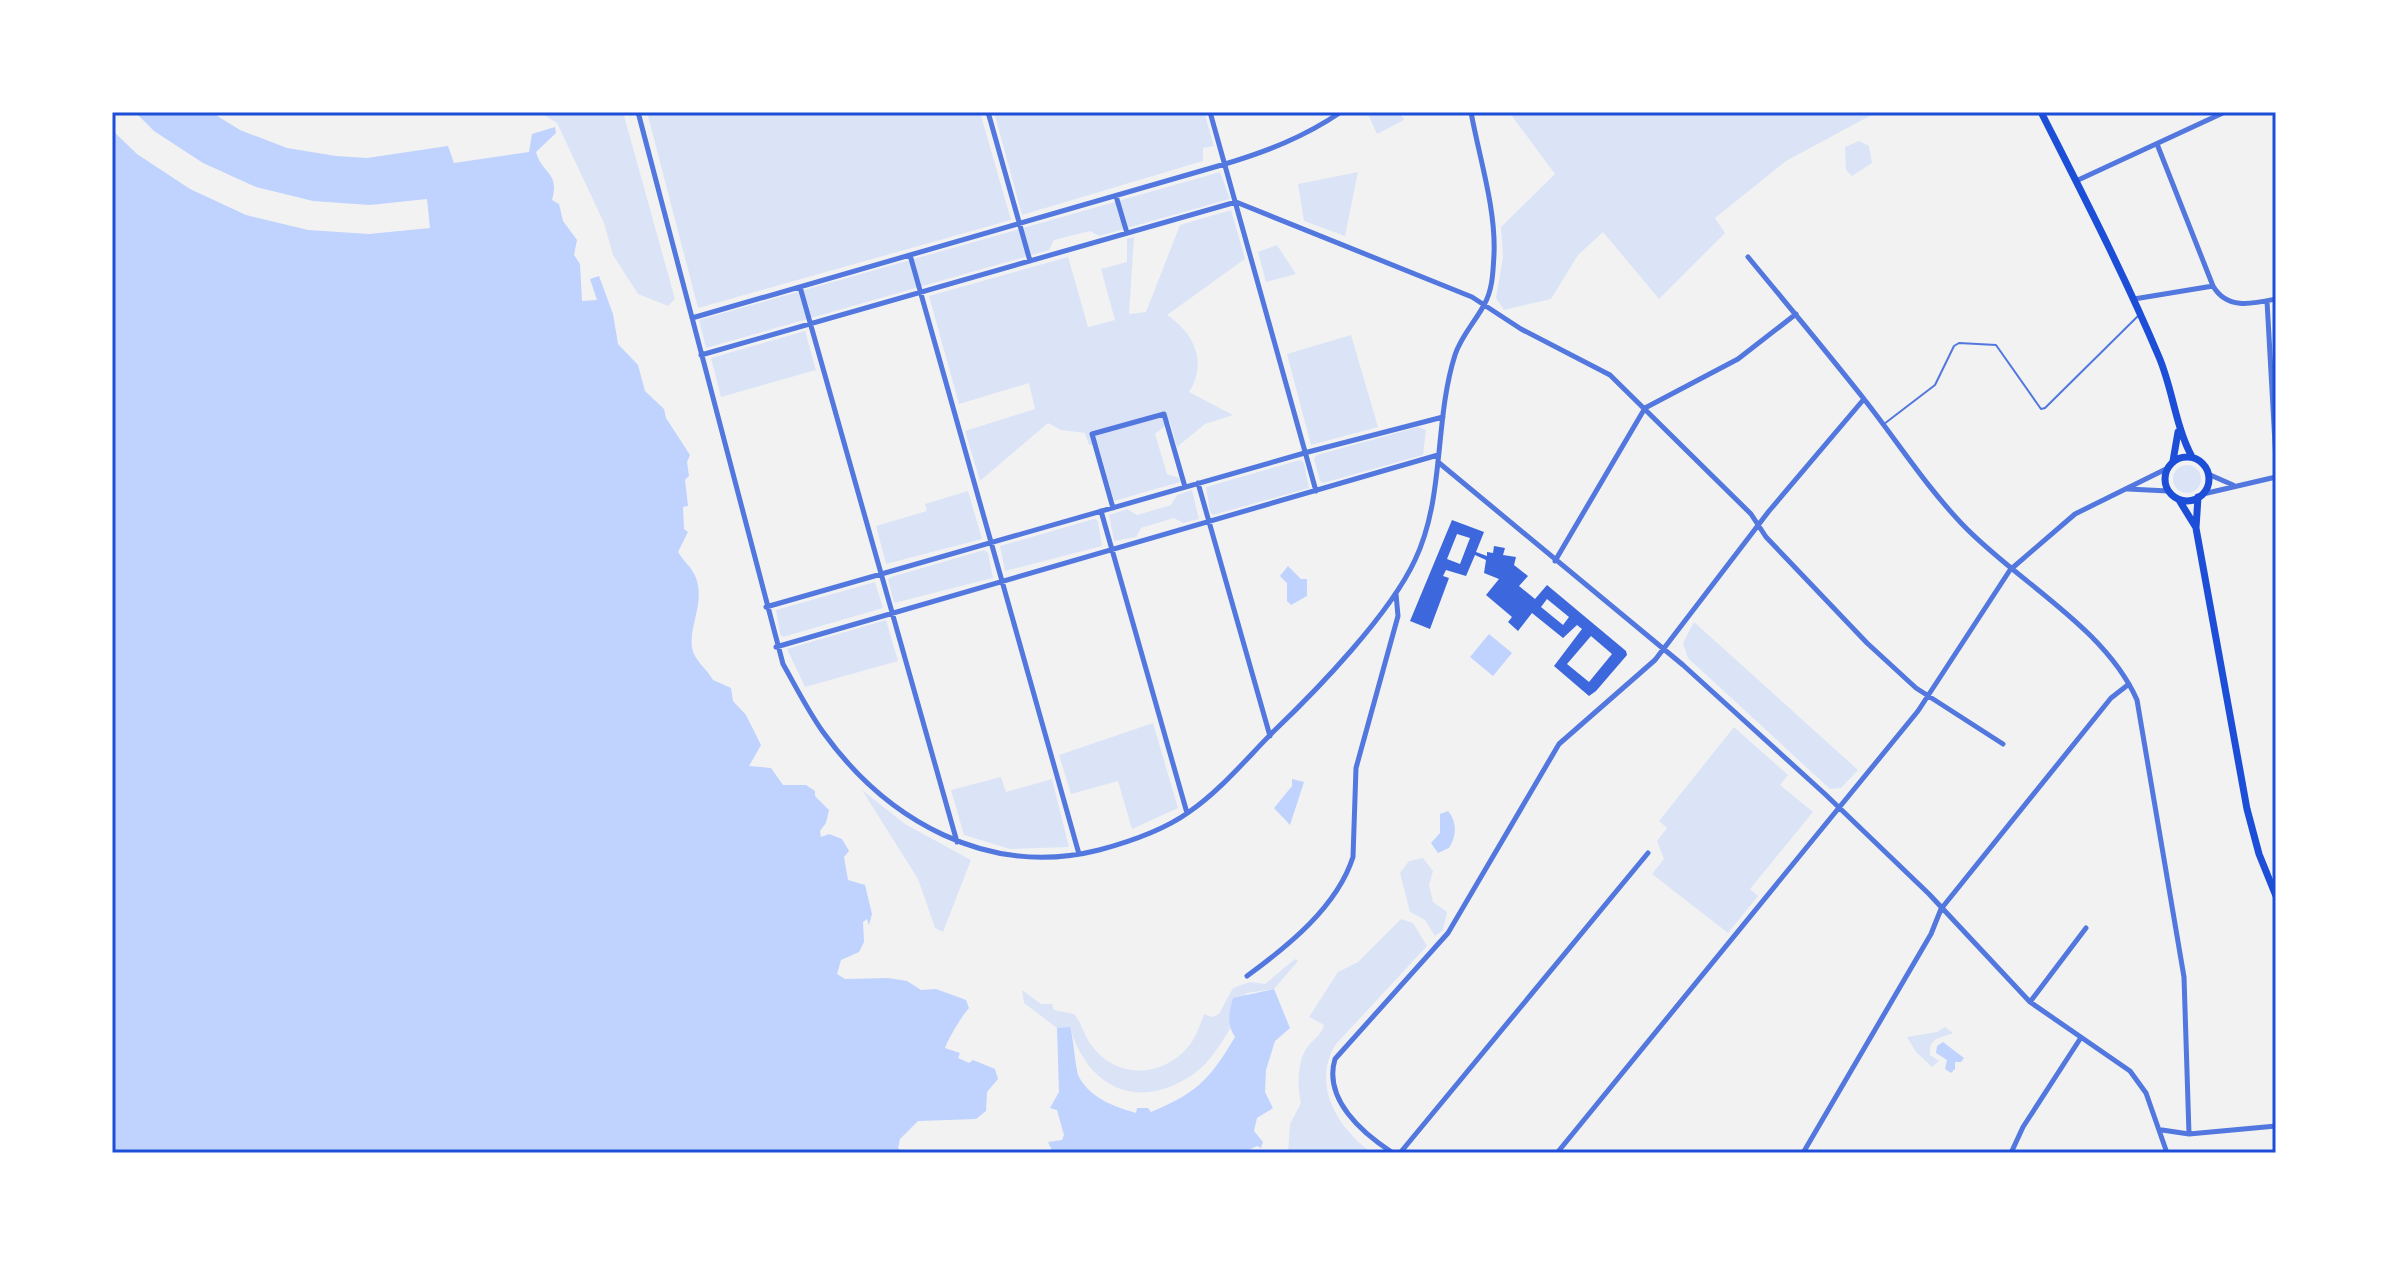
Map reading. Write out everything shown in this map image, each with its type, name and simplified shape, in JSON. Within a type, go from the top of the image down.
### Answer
[{"type":"main road","points":[[2041,112],[2141,314],[2164,369],[2178,430],[2192,457],[2203,464],[2208,474],[2196,528],[2247,809],[2259,854],[2276,896]]},
{"type":"main road","points":[[2178,430],[2173,461],[2166,469],[2164,480],[2168,491],[2179,500],[2196,528]]},
{"type":"main road","points":[[2173,461],[2192,457]]},
{"type":"main road","points":[[2179,500],[2201,496]]},
{"type":"street","points":[[638,112],[776,647],[823,731],[882,797],[957,843],[994,855],[1030,859],[1079,854],[1114,846],[1187,813],[1270,736],[1337,666],[1396,593],[1424,536],[1455,355],[1485,304],[1492,283],[1494,249],[1471,112]]},
{"type":"street","points":[[988,112],[1030,261]]},
{"type":"street","points":[[1210,112],[1308,452],[1316,491]]},
{"type":"street","points":[[692,318],[1278,148],[1312,132],[1341,112]]},
{"type":"street","points":[[2076,181],[2225,112]]},
{"type":"street","points":[[2157,144],[2219,296],[2231,303],[2276,299]]},
{"type":"street","points":[[1116,196],[1127,233]]},
{"type":"street","points":[[701,355],[1236,202],[1485,304],[1521,329],[1610,375],[1751,514],[1867,643],[1928,696],[2003,744]]},
{"type":"street","points":[[910,255],[1079,854]]},
{"type":"street","points":[[1748,257],[1864,399],[1924,482],[2010,570],[2058,606],[2130,683],[2137,700],[2184,977],[2189,1134]]},
{"type":"street","points":[[2134,299],[2213,286]]},
{"type":"street","points":[[800,287],[957,843]]},
{"type":"street","points":[[2267,301],[2276,461]]},
{"type":"street","points":[[1555,561],[1645,408],[1738,359],[1796,314]]},
{"type":"street","points":[[1393,1153],[1368,1135],[1341,1102],[1333,1086],[1335,1059],[1448,933],[1559,744],[1664,650],[1759,526],[1864,399]]},
{"type":"street","points":[[1113,508],[1092,434],[1164,414],[1185,487]]},
{"type":"street","points":[[766,607],[1308,452],[1443,417]]},
{"type":"street","points":[[1437,458],[1555,561],[1664,650],[1839,808],[2030,1002],[2130,1071],[2146,1093],[2162,1130],[2167,1153]]},
{"type":"street","points":[[776,647],[1437,458]]},
{"type":"street","points":[[1557,1153],[1928,696],[2010,570],[2075,514],[2166,469]]},
{"type":"street","points":[[2208,474],[2234,485]]},
{"type":"street","points":[[2201,496],[2234,485],[2276,477]]},
{"type":"street","points":[[1198,483],[1270,736]]},
{"type":"street","points":[[2127,489],[2168,491]]},
{"type":"street","points":[[1101,511],[1187,813]]},
{"type":"street","points":[[1247,976],[1300,932],[1335,891],[1349,869],[1353,857],[1356,768],[1398,616],[1396,593]]},
{"type":"street","points":[[1803,1153],[1931,934],[1941,909],[2111,698],[2130,683]]},
{"type":"street","points":[[1400,1153],[1648,853]]},
{"type":"street","points":[[2030,1002],[2086,928]]},
{"type":"street","points":[[2011,1153],[2023,1127],[2080,1039]]},
{"type":"street","points":[[2162,1130],[2189,1134],[2276,1126]]},
{"type":"lane","points":[[1883,424],[1935,385],[1954,346],[1959,343],[1996,345],[2041,409],[2045,408],[2141,314]]},
{"type":"shaded area","points":[[623,112],[675,299],[668,306],[638,294],[613,255],[604,223],[557,123],[541,113]]},
{"type":"shaded area","points":[[647,112],[980,112],[1011,220],[698,308]]},
{"type":"shaded area","points":[[994,112],[1204,112],[1214,146],[1203,148],[1203,161],[1022,215]]},
{"type":"shaded area","points":[[1367,112],[1400,112],[1404,120],[1377,134]]},
{"type":"shaded area","points":[[1509,112],[1877,112],[1786,161],[1715,218],[1725,233],[1659,299],[1603,232],[1578,255],[1551,299],[1504,310],[1496,298],[1503,257],[1501,227],[1555,174]]},
{"type":"shaded area","points":[[1859,141],[1869,146],[1872,163],[1852,176],[1846,170],[1845,147]]},
{"type":"shaded area","points":[[1220,172],[1230,199],[1099,236],[1090,231],[1054,240],[1049,250],[706,348],[699,320]]},
{"type":"shaded area","points":[[1358,172],[1345,236],[1304,221],[1298,184]]},
{"type":"shaded area","points":[[1231,210],[1245,259],[1167,315],[1191,339],[1198,359],[1195,381],[1189,392],[1233,415],[1205,424],[1177,447],[1170,422],[1155,434],[1167,474],[1179,478],[1180,482],[1114,501],[1098,444],[1089,445],[1085,433],[1061,430],[1048,423],[980,481],[965,431],[1035,409],[1029,383],[959,404],[929,296],[1068,257],[1088,327],[1115,320],[1101,269],[1127,262],[1127,239],[1134,237],[1129,314],[1146,312],[1180,225]]},
{"type":"shaded area","points":[[1277,245],[1296,274],[1266,282],[1258,252]]},
{"type":"shaded area","points":[[805,331],[816,370],[721,397],[711,358]]},
{"type":"shaded area","points":[[1351,335],[1378,427],[1311,445],[1287,354]]},
{"type":"shaded area","points":[[1418,427],[1426,430],[1423,455],[1323,483],[1320,481],[1314,459],[1317,455]]},
{"type":"shaded area","points":[[1300,460],[1304,463],[1309,488],[1213,515],[1210,512],[1206,487]]},
{"type":"shaded area","points":[[2187,465],[2197,469],[2201,479],[2197,489],[2187,493],[2177,489],[2173,479],[2177,469]]},
{"type":"shaded area","points":[[1192,490],[1199,519],[1183,523],[1174,518],[1141,528],[1136,537],[1114,541],[1109,515],[1127,509],[1137,515],[1171,505],[1177,495]]},
{"type":"shaded area","points":[[968,491],[982,539],[886,564],[876,526],[927,511],[925,504]]},
{"type":"shaded area","points":[[1094,519],[1098,521],[1102,546],[1005,571],[1000,546]]},
{"type":"shaded area","points":[[984,550],[988,553],[993,578],[894,603],[888,579],[891,577]]},
{"type":"shaded area","points":[[875,582],[883,608],[783,637],[780,634],[776,610]]},
{"type":"shaded area","points":[[886,620],[898,661],[805,687],[787,649]]},
{"type":"shaded area","points":[[1694,622],[1858,770],[1841,788],[1830,789],[1688,658],[1683,643]]},
{"type":"shaded area","points":[[1153,723],[1178,808],[1132,829],[1118,781],[1071,794],[1059,755]]},
{"type":"shaded area","points":[[1734,727],[1788,775],[1780,785],[1813,812],[1750,889],[1758,896],[1728,933],[1652,874],[1664,859],[1657,841],[1667,828],[1659,821]]},
{"type":"shaded area","points":[[1001,777],[1006,792],[1052,779],[1069,847],[1010,849],[964,835],[951,790]]},
{"type":"shaded area","points":[[862,790],[905,824],[971,860],[943,932],[935,928],[918,879]]},
{"type":"shaded area","points":[[1423,858],[1433,871],[1429,885],[1433,902],[1447,912],[1443,930],[1435,936],[1425,920],[1410,912],[1400,873],[1409,861]]},
{"type":"shaded area","points":[[1401,919],[1413,923],[1427,946],[1336,1044],[1326,1074],[1327,1089],[1339,1118],[1359,1143],[1372,1153],[1288,1153],[1290,1124],[1301,1103],[1299,1081],[1302,1057],[1324,1025],[1309,1017],[1338,972],[1358,962]]},
{"type":"shaded area","points":[[1295,959],[1298,961],[1274,989],[1247,993],[1229,1015],[1230,1029],[1200,1069],[1175,1085],[1155,1091],[1136,1092],[1103,1080],[1090,1067],[1070,1028],[1057,1028],[1024,1003],[1022,990],[1041,1004],[1052,1004],[1054,1010],[1074,1014],[1092,1046],[1113,1064],[1126,1069],[1153,1069],[1165,1065],[1188,1047],[1204,1014],[1212,1017],[1219,1014],[1233,988],[1250,982],[1265,984]]},
{"type":"shaded area","points":[[1945,1027],[1953,1033],[1931,1044],[1930,1055],[1939,1061],[1932,1067],[1916,1052],[1907,1037],[1937,1032]]},
{"type":"water","points":[[112,112],[211,112],[240,130],[287,148],[336,156],[367,158],[448,146],[454,163],[529,152],[532,134],[555,127],[556,133],[536,152],[554,184],[552,200],[559,204],[563,221],[577,240],[574,255],[580,264],[582,301],[597,300],[590,279],[599,276],[613,314],[618,344],[638,365],[645,391],[664,409],[666,418],[690,455],[687,462],[689,476],[685,480],[688,506],[683,507],[684,529],[688,532],[678,552],[694,574],[698,587],[693,652],[713,680],[731,688],[733,701],[746,715],[761,745],[749,766],[771,768],[783,785],[806,785],[815,791],[815,796],[829,810],[820,831],[821,837],[829,834],[842,839],[849,851],[844,857],[848,880],[865,885],[872,914],[869,925],[867,919],[863,922],[864,942],[859,952],[841,960],[837,974],[845,979],[907,981],[921,990],[936,989],[966,1000],[969,1008],[945,1048],[960,1053],[958,1058],[969,1063],[973,1060],[995,1069],[998,1079],[987,1092],[986,1111],[976,1119],[918,1121],[900,1139],[898,1148],[903,1153],[112,1153]]},
{"type":"water","points":[[1288,566],[1301,579],[1307,579],[1307,596],[1291,605],[1287,601],[1287,583],[1280,576]]},
{"type":"water","points":[[1489,634],[1512,653],[1493,676],[1470,657]]},
{"type":"water","points":[[1292,779],[1304,782],[1290,825],[1274,808],[1292,786]]},
{"type":"water","points":[[1448,811],[1455,829],[1453,838],[1449,848],[1438,853],[1431,843],[1440,833],[1440,814]]},
{"type":"water","points":[[1274,989],[1290,1028],[1275,1041],[1266,1070],[1265,1092],[1273,1108],[1257,1118],[1254,1131],[1263,1142],[1261,1148],[1257,1146],[1242,1153],[1053,1153],[1048,1142],[1062,1140],[1064,1135],[1057,1110],[1050,1108],[1059,1092],[1057,1028],[1070,1027],[1079,1077],[1090,1091],[1120,1108],[1136,1113],[1137,1108],[1148,1108],[1151,1112],[1191,1091],[1218,1064],[1235,1037],[1229,1023],[1233,998]]},
{"type":"water","points":[[1943,1042],[1964,1058],[1961,1062],[1955,1062],[1951,1073],[1945,1069],[1947,1060],[1936,1053],[1937,1046]]},
{"type":"pier","points":[[112,112],[135,112],[154,131],[203,163],[256,187],[313,201],[370,205],[427,199],[430,228],[369,234],[308,230],[246,215],[190,189],[137,154],[112,130]]},
{"type":"building","points":[[1452,520],[1484,532],[1476,552],[1487,556],[1487,552],[1493,553],[1494,546],[1505,548],[1503,555],[1516,557],[1514,565],[1528,576],[1519,586],[1535,599],[1547,585],[1627,655],[1589,696],[1554,666],[1582,629],[1577,625],[1563,638],[1532,613],[1518,631],[1508,622],[1512,617],[1486,595],[1499,579],[1484,573],[1486,560],[1475,555],[1466,576],[1446,570],[1443,576],[1449,578],[1430,629],[1410,621]],"holes":[[[1457,534],[1470,538],[1460,564],[1447,559]],[[1547,599],[1569,617],[1563,625],[1541,607]],[[1591,636],[1612,654],[1589,682],[1567,664]]]}]
